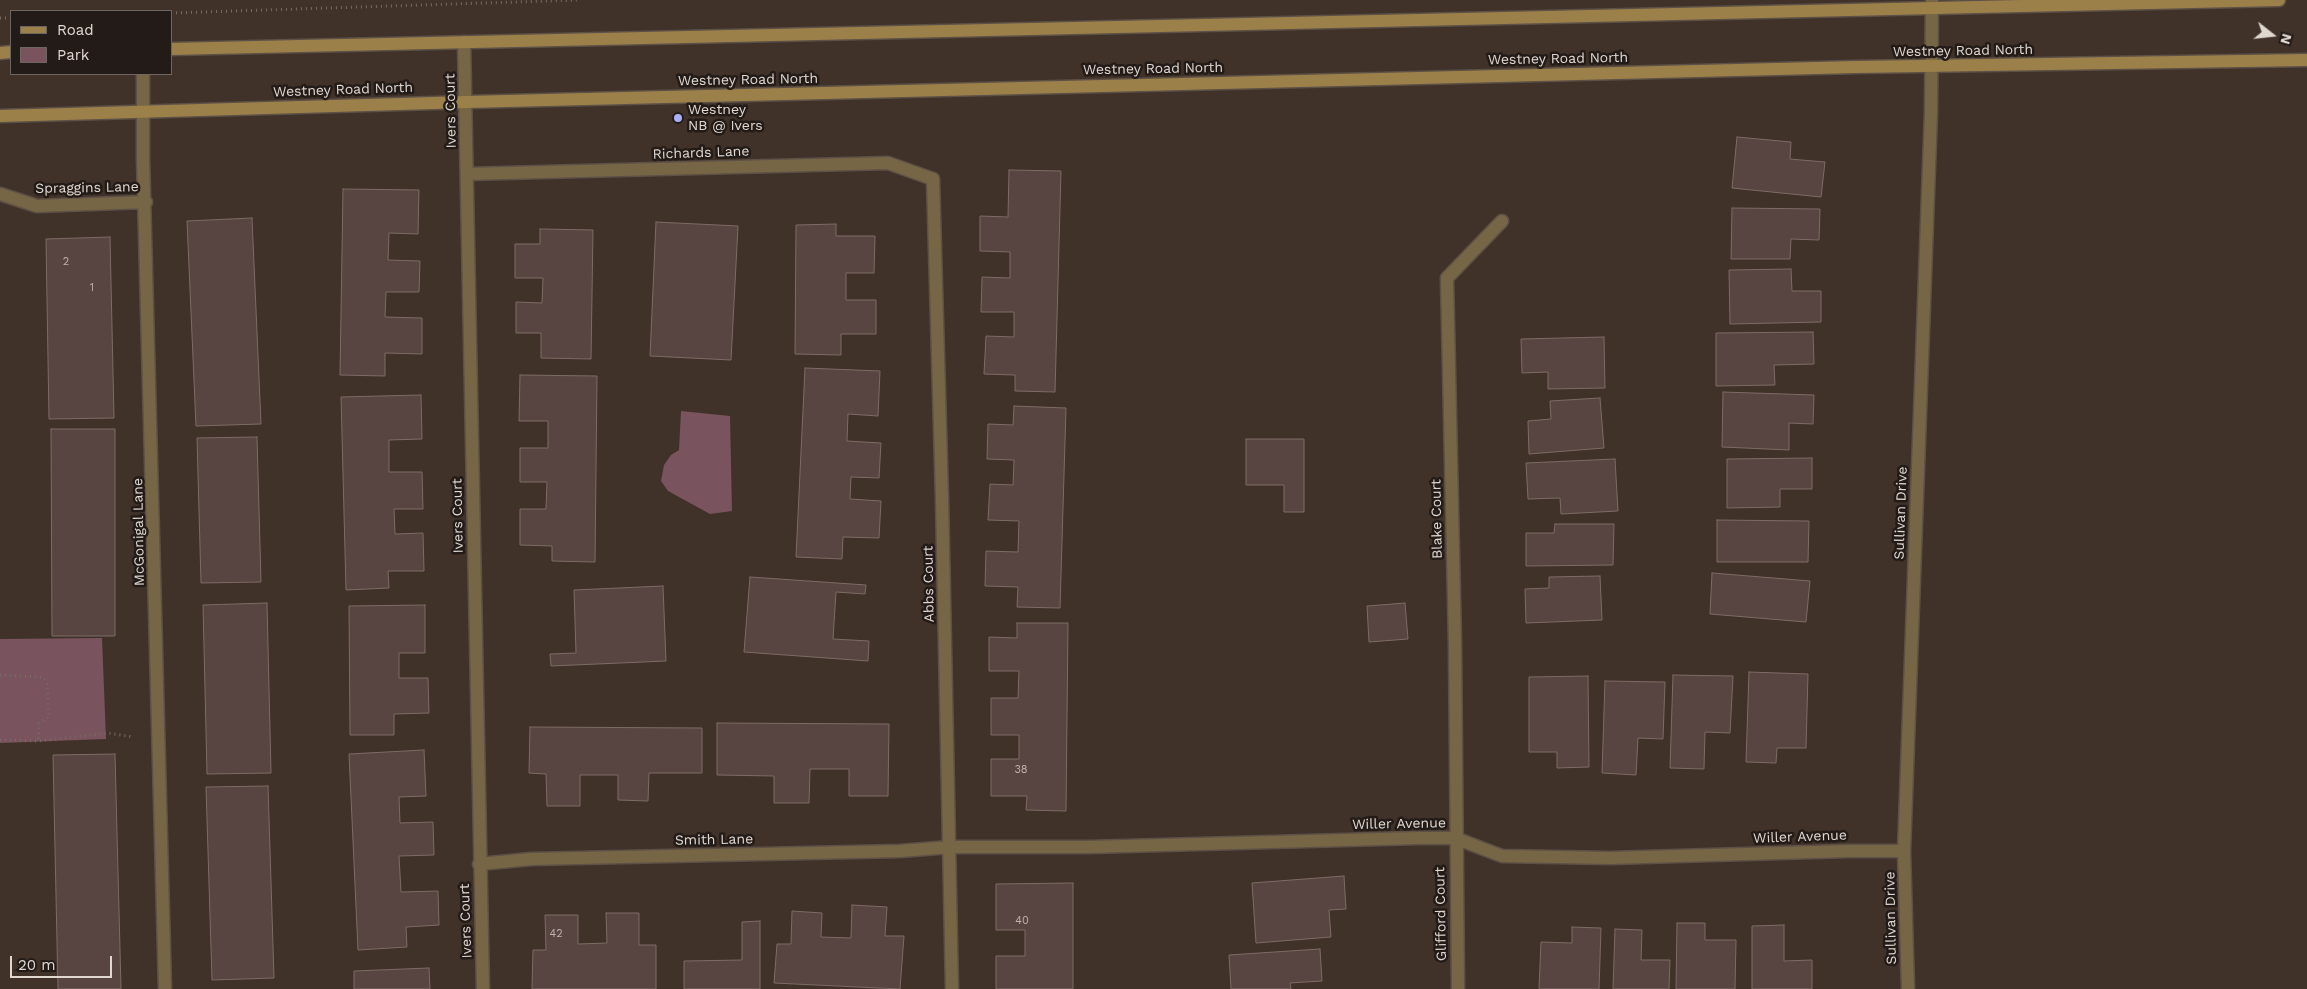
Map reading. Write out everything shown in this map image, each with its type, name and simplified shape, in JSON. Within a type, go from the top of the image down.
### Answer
[{"type":"main road","points":[[172,49],[1932,4],[2279,0]]},
{"type":"main road","name":"Westney Road North","points":[[0,116],[467,102],[1932,67],[2307,60]]},
{"type":"street","name":"Sullivan Drive","points":[[1908,989],[1904,851],[1932,67],[1932,4]]},
{"type":"street","name":"Ivers Court","points":[[464,42],[467,102],[479,864],[483,989]]},
{"type":"street","name":"McGonigal Lane","points":[[143,75],[166,989]]},
{"type":"street","name":"Richards Lane","points":[[467,174],[888,163],[933,179]]},
{"type":"street","name":"Abbs Court","points":[[933,179],[952,989]]},
{"type":"street","name":"Spraggins Lane","points":[[0,194],[37,206],[146,202]]},
{"type":"street","name":"Blake Court","points":[[1455,838],[1455,644],[1447,278],[1502,221]]},
{"type":"street","name":"Willer Avenue","points":[[950,847],[1089,847],[1455,838],[1502,856],[1610,858],[1848,850],[1904,851]]},
{"type":"street","name":"Glifford Court","points":[[1455,838],[1458,989]]},
{"type":"street","name":"Smith Lane","points":[[479,864],[531,859],[900,850],[950,847]]},
{"type":"path","points":[[172,13],[579,0]]},
{"type":"path","points":[[0,675],[42,677],[47,684],[49,717],[39,723],[38,741]]},
{"type":"path","points":[[0,740],[38,741],[108,733],[159,741]]},
{"type":"green space","points":[[681,411],[730,416],[732,511],[710,514],[668,491],[661,481],[664,465],[671,455],[679,450]]},
{"type":"green space","points":[[102,638],[106,739],[0,743],[0,639]]},
{"type":"building","points":[[1737,137],[1791,142],[1790,159],[1825,162],[1821,197],[1732,188]]},
{"type":"building","points":[[1009,170],[1061,171],[1055,392],[1015,391],[1015,375],[984,374],[986,336],[1014,337],[1014,312],[981,312],[982,277],[1010,278],[1010,252],[980,251],[980,216],[1008,217]]},
{"type":"building","points":[[343,189],[419,190],[418,234],[389,233],[388,260],[420,261],[419,292],[386,292],[385,317],[422,318],[422,354],[385,353],[385,376],[340,375]]},
{"type":"building","points":[[1732,208],[1820,209],[1819,240],[1791,239],[1790,259],[1731,259]]},
{"type":"building","points":[[252,218],[261,424],[196,426],[187,221]]},
{"type":"building","points":[[656,222],[738,226],[731,360],[650,356]]},
{"type":"building","points":[[836,224],[836,236],[875,236],[874,273],[846,273],[846,300],[876,300],[876,334],[841,334],[841,355],[795,354],[796,225]]},
{"type":"building","points":[[540,229],[593,230],[591,359],[541,358],[541,333],[516,333],[516,302],[542,303],[543,278],[515,278],[515,244],[540,244]]},
{"type":"building","points":[[110,237],[114,418],[49,419],[46,239]]},
{"type":"building","points":[[1791,269],[1792,291],[1821,291],[1821,322],[1730,324],[1729,270]]},
{"type":"building","points":[[1813,332],[1814,364],[1774,365],[1775,385],[1716,386],[1716,333]]},
{"type":"building","points":[[1604,337],[1605,388],[1548,389],[1548,372],[1522,373],[1521,339]]},
{"type":"building","points":[[805,368],[880,371],[878,416],[848,414],[847,441],[881,443],[879,478],[851,477],[850,499],[881,501],[879,538],[843,537],[842,559],[796,557]]},
{"type":"building","points":[[520,375],[597,376],[595,562],[552,561],[552,546],[520,545],[520,509],[546,509],[547,482],[520,482],[520,448],[548,448],[548,421],[519,421]]},
{"type":"building","points":[[1723,392],[1814,395],[1813,424],[1789,423],[1789,450],[1722,447]]},
{"type":"building","points":[[421,395],[422,439],[389,440],[389,472],[422,472],[423,509],[394,509],[395,534],[423,533],[424,571],[388,571],[389,588],[346,590],[341,397]]},
{"type":"building","points":[[1600,398],[1604,448],[1529,454],[1528,421],[1551,419],[1550,401]]},
{"type":"building","points":[[1014,406],[1066,408],[1060,608],[1017,607],[1018,587],[985,586],[986,551],[1018,552],[1019,521],[988,520],[990,484],[1013,485],[1014,460],[987,459],[988,424],[1013,425]]},
{"type":"building","points":[[51,429],[115,429],[115,636],[52,636]]},
{"type":"building","points":[[257,437],[261,582],[201,583],[197,438]]},
{"type":"building","points":[[1246,439],[1304,439],[1304,512],[1284,512],[1284,485],[1246,485]]},
{"type":"building","points":[[1812,458],[1812,489],[1780,489],[1780,507],[1727,508],[1727,459]]},
{"type":"building","points":[[1615,459],[1618,511],[1561,514],[1560,498],[1528,499],[1526,463]]},
{"type":"building","points":[[1717,520],[1809,521],[1808,562],[1717,562]]},
{"type":"building","points":[[1555,524],[1614,524],[1613,565],[1526,566],[1526,533],[1554,533]]},
{"type":"building","points":[[1712,573],[1810,581],[1806,622],[1710,614]]},
{"type":"building","points":[[1600,576],[1602,620],[1526,623],[1525,589],[1549,588],[1549,577]]},
{"type":"building","points":[[750,577],[866,585],[865,594],[836,592],[833,639],[869,641],[868,661],[744,652]]},
{"type":"building","points":[[663,586],[666,661],[551,666],[550,654],[576,653],[574,590]]},
{"type":"building","points":[[267,603],[271,773],[207,774],[203,605]]},
{"type":"building","points":[[1405,603],[1408,639],[1369,642],[1367,606]]},
{"type":"building","points":[[425,605],[425,653],[399,653],[399,678],[428,678],[429,713],[394,714],[394,735],[350,735],[349,606]]},
{"type":"building","points":[[1017,623],[1068,623],[1066,811],[1026,810],[1027,796],[991,796],[991,759],[1019,759],[1019,735],[991,735],[991,698],[1018,698],[1019,671],[989,671],[989,637],[1017,638]]},
{"type":"building","points":[[1749,672],[1808,674],[1806,748],[1777,748],[1776,763],[1746,762]]},
{"type":"building","points":[[1673,675],[1733,676],[1730,733],[1705,732],[1704,769],[1670,768]]},
{"type":"building","points":[[1588,676],[1589,767],[1557,768],[1557,752],[1529,752],[1529,677]]},
{"type":"building","points":[[1605,681],[1665,682],[1663,739],[1638,738],[1636,775],[1602,773]]},
{"type":"building","points":[[717,723],[889,724],[888,796],[849,796],[849,769],[810,769],[809,803],[774,803],[774,776],[717,775]]},
{"type":"building","points":[[530,727],[702,728],[702,773],[649,773],[648,801],[618,800],[618,775],[580,775],[580,806],[547,806],[546,774],[529,773]]},
{"type":"building","points":[[424,750],[426,796],[399,797],[400,823],[433,822],[434,855],[399,856],[401,892],[438,891],[439,925],[406,927],[407,947],[358,950],[349,754]]},
{"type":"building","points":[[115,754],[121,989],[58,989],[53,755]]},
{"type":"building","points":[[268,786],[274,978],[212,980],[206,787]]},
{"type":"building","points":[[1344,876],[1346,909],[1329,910],[1331,937],[1256,943],[1252,883]]},
{"type":"building","points":[[1073,883],[1073,989],[996,989],[996,956],[1025,956],[1025,930],[996,930],[996,884]]},
{"type":"building","points":[[852,905],[887,907],[885,936],[904,936],[900,989],[774,983],[777,944],[791,944],[792,911],[822,913],[821,937],[851,938]]},
{"type":"building","points":[[606,913],[639,913],[639,945],[656,945],[656,989],[532,989],[533,950],[546,950],[545,915],[578,915],[578,944],[607,943]]},
{"type":"building","points":[[760,921],[760,989],[684,989],[684,961],[742,960],[742,922]]},
{"type":"building","points":[[1677,923],[1705,923],[1705,940],[1736,940],[1735,989],[1676,989]]},
{"type":"building","points":[[1784,925],[1784,961],[1812,960],[1812,989],[1752,989],[1752,926]]},
{"type":"building","points":[[1572,927],[1601,928],[1599,989],[1539,989],[1541,942],[1572,943]]},
{"type":"building","points":[[1615,929],[1642,930],[1641,960],[1670,960],[1669,989],[1613,989]]},
{"type":"building","points":[[1320,949],[1322,981],[1290,983],[1291,989],[1231,989],[1229,955]]},
{"type":"building","points":[[429,968],[430,989],[354,989],[354,971]]},
{"type":"place","name":"Westney NB @ Ivers","points":[[678,118]]}]
